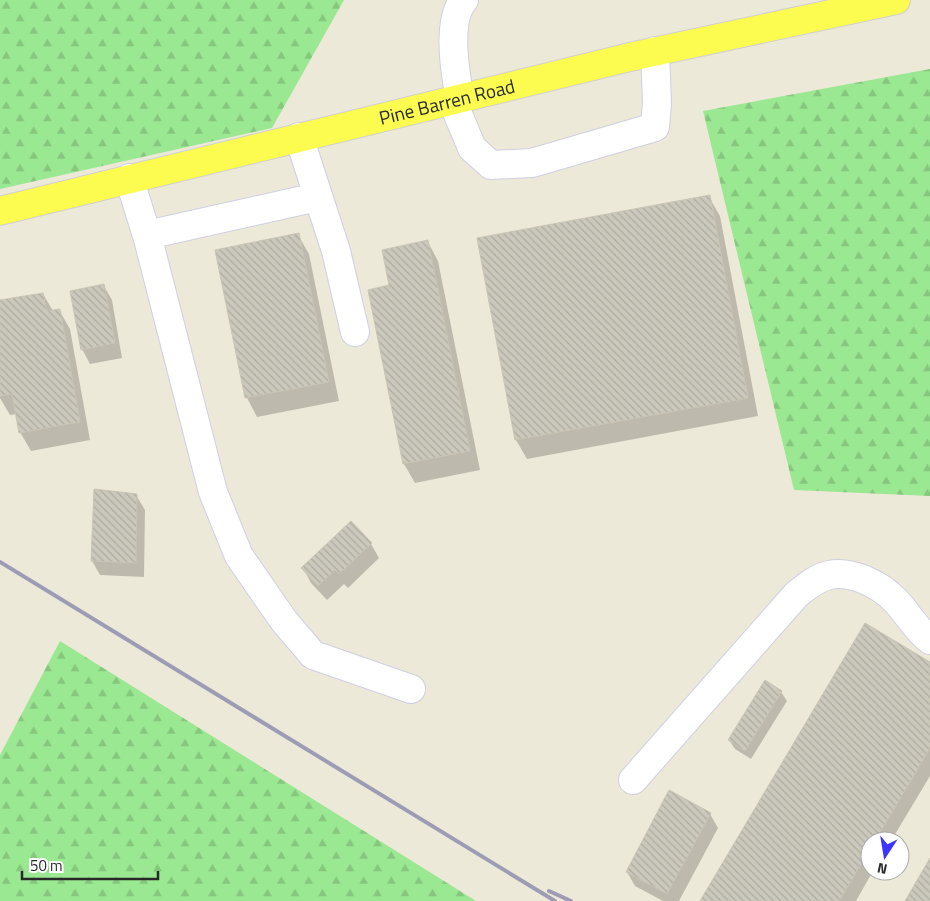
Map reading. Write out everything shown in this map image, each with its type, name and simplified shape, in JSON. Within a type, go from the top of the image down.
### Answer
[{"type":"main road","name":"Pine Barren Road","points":[[0,211],[655,51],[896,0]]},
{"type":"lane","points":[[464,0],[457,7],[452,58],[456,99],[472,148],[491,165],[532,163],[655,127],[657,103],[655,51]]},
{"type":"lane","points":[[299,137],[336,251],[355,332]]},
{"type":"lane","points":[[129,178],[147,235],[213,492],[239,556],[284,621],[313,655],[411,690]]},
{"type":"lane","points":[[147,235],[318,196]]},
{"type":"lane","points":[[633,780],[796,595],[812,582],[828,575],[844,575],[871,582],[894,599],[930,640]]},
{"type":"green space","points":[[0,0],[344,0],[272,128],[0,189]]},
{"type":"green space","points":[[930,69],[930,496],[794,490],[703,111]]},
{"type":"green space","points":[[60,641],[476,901],[0,901],[0,755]]},
{"type":"building","points":[[710,195],[748,398],[515,440],[477,238]]},
{"type":"building","points":[[299,233],[329,382],[245,398],[215,250]]},
{"type":"building","points":[[428,240],[470,451],[403,464],[368,290],[389,285],[382,250]]},
{"type":"building","points":[[104,284],[115,343],[81,350],[70,291]]},
{"type":"building","points":[[43,293],[47,311],[60,309],[80,422],[19,433],[12,394],[0,396],[0,300]]},
{"type":"building","points":[[94,489],[137,494],[136,563],[91,561]]},
{"type":"building","points":[[351,521],[372,543],[339,574],[335,570],[318,586],[301,568]]},
{"type":"building","points":[[865,623],[930,662],[930,748],[881,831],[860,831],[860,866],[839,901],[700,901]]},
{"type":"building","points":[[765,680],[782,691],[745,751],[728,740]]},
{"type":"building","points":[[669,790],[711,813],[667,894],[626,872]]},
{"type":"building","points":[[930,858],[930,901],[905,901]]},
{"type":"railway","points":[[0,562],[555,901]]},
{"type":"railway","points":[[549,891],[571,901]]}]
